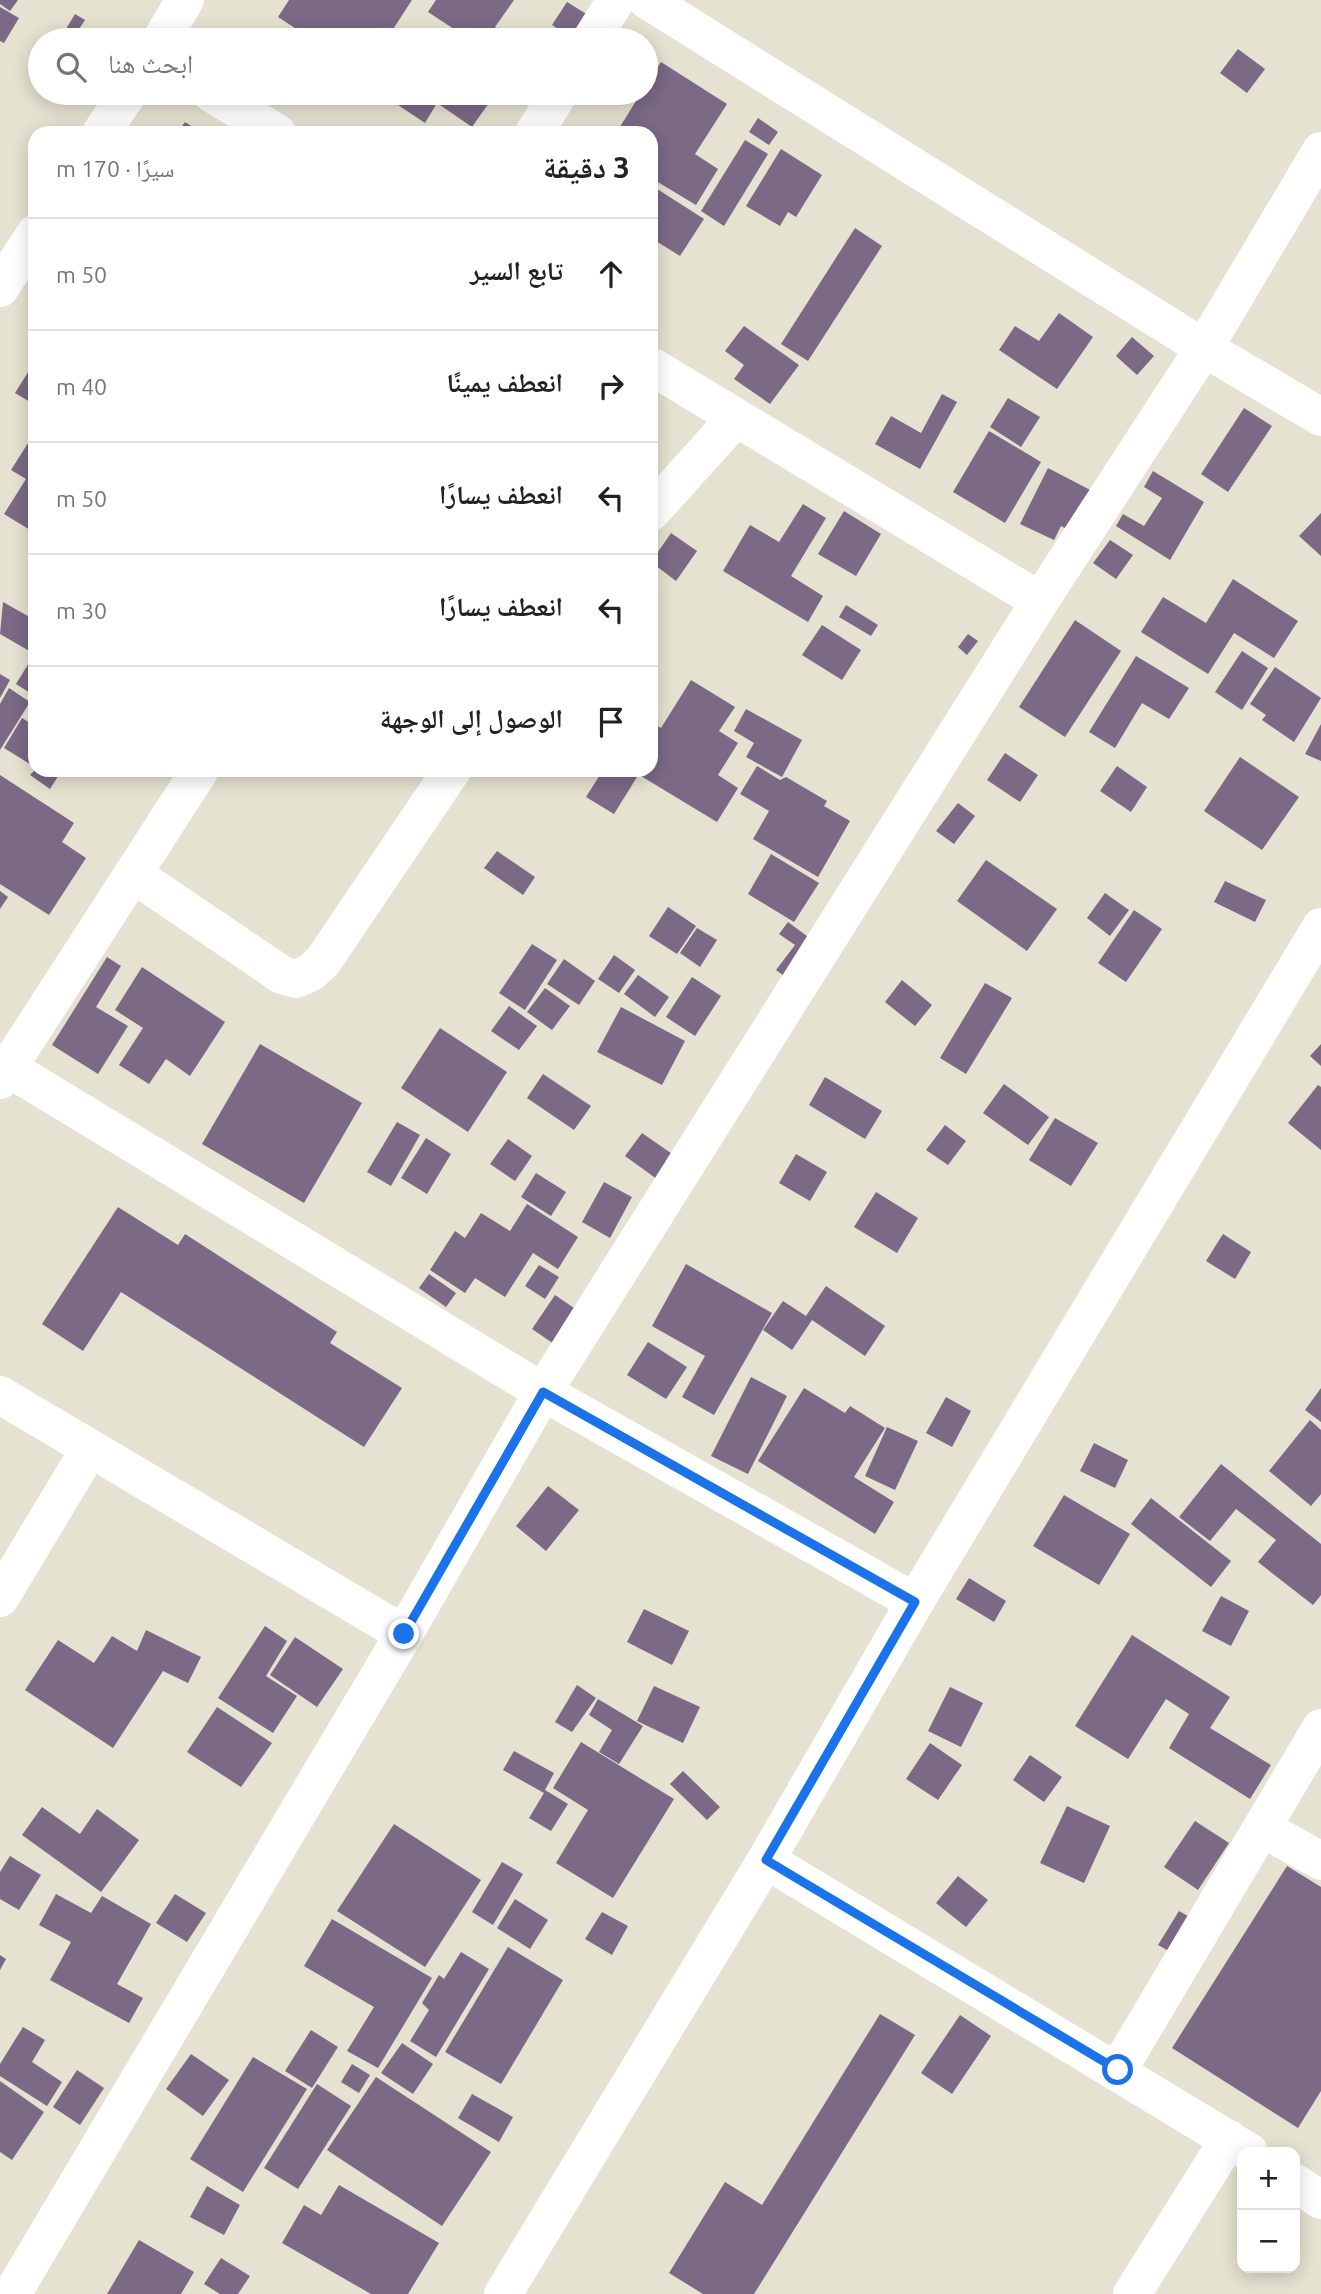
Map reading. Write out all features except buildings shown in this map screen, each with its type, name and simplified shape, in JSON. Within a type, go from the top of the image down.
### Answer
[{"type":"street","points":[[168,28],[185,0]]},
{"type":"street","points":[[598,28],[616,0]]},
{"type":"street","points":[[647,0],[1204,348],[1321,417]]},
{"type":"street","points":[[106,126],[120,105]]},
{"type":"street","points":[[231,105],[265,126]]},
{"type":"street","points":[[538,126],[552,105]]},
{"type":"street","points":[[12,2294],[404,1634],[543,1392],[1040,601],[1204,348],[1321,151]]},
{"type":"street","points":[[0,288],[28,245]]},
{"type":"street","points":[[658,370],[1040,601]]},
{"type":"street","points":[[658,504],[735,419]]},
{"type":"street","points":[[195,777],[3,1070],[543,1392],[915,1602]]},
{"type":"street","points":[[133,874],[282,975],[296,979],[310,973],[323,961],[447,777]]},
{"type":"street","points":[[503,2294],[766,1860],[915,1602],[1321,927]]},
{"type":"street","points":[[0,1395],[404,1634]]},
{"type":"street","points":[[0,1598],[89,1450]]},
{"type":"street","points":[[1118,2070],[1321,1728]]},
{"type":"street","points":[[1262,1828],[1321,1861]]},
{"type":"street","points":[[766,1860],[1118,2070],[1239,2146],[1132,2294]]},
{"type":"street","points":[[1300,2186],[1321,2200]]},
{"type":"route","points":[[404,1634],[543,1392],[915,1602],[766,1860],[1118,2070]]}]
